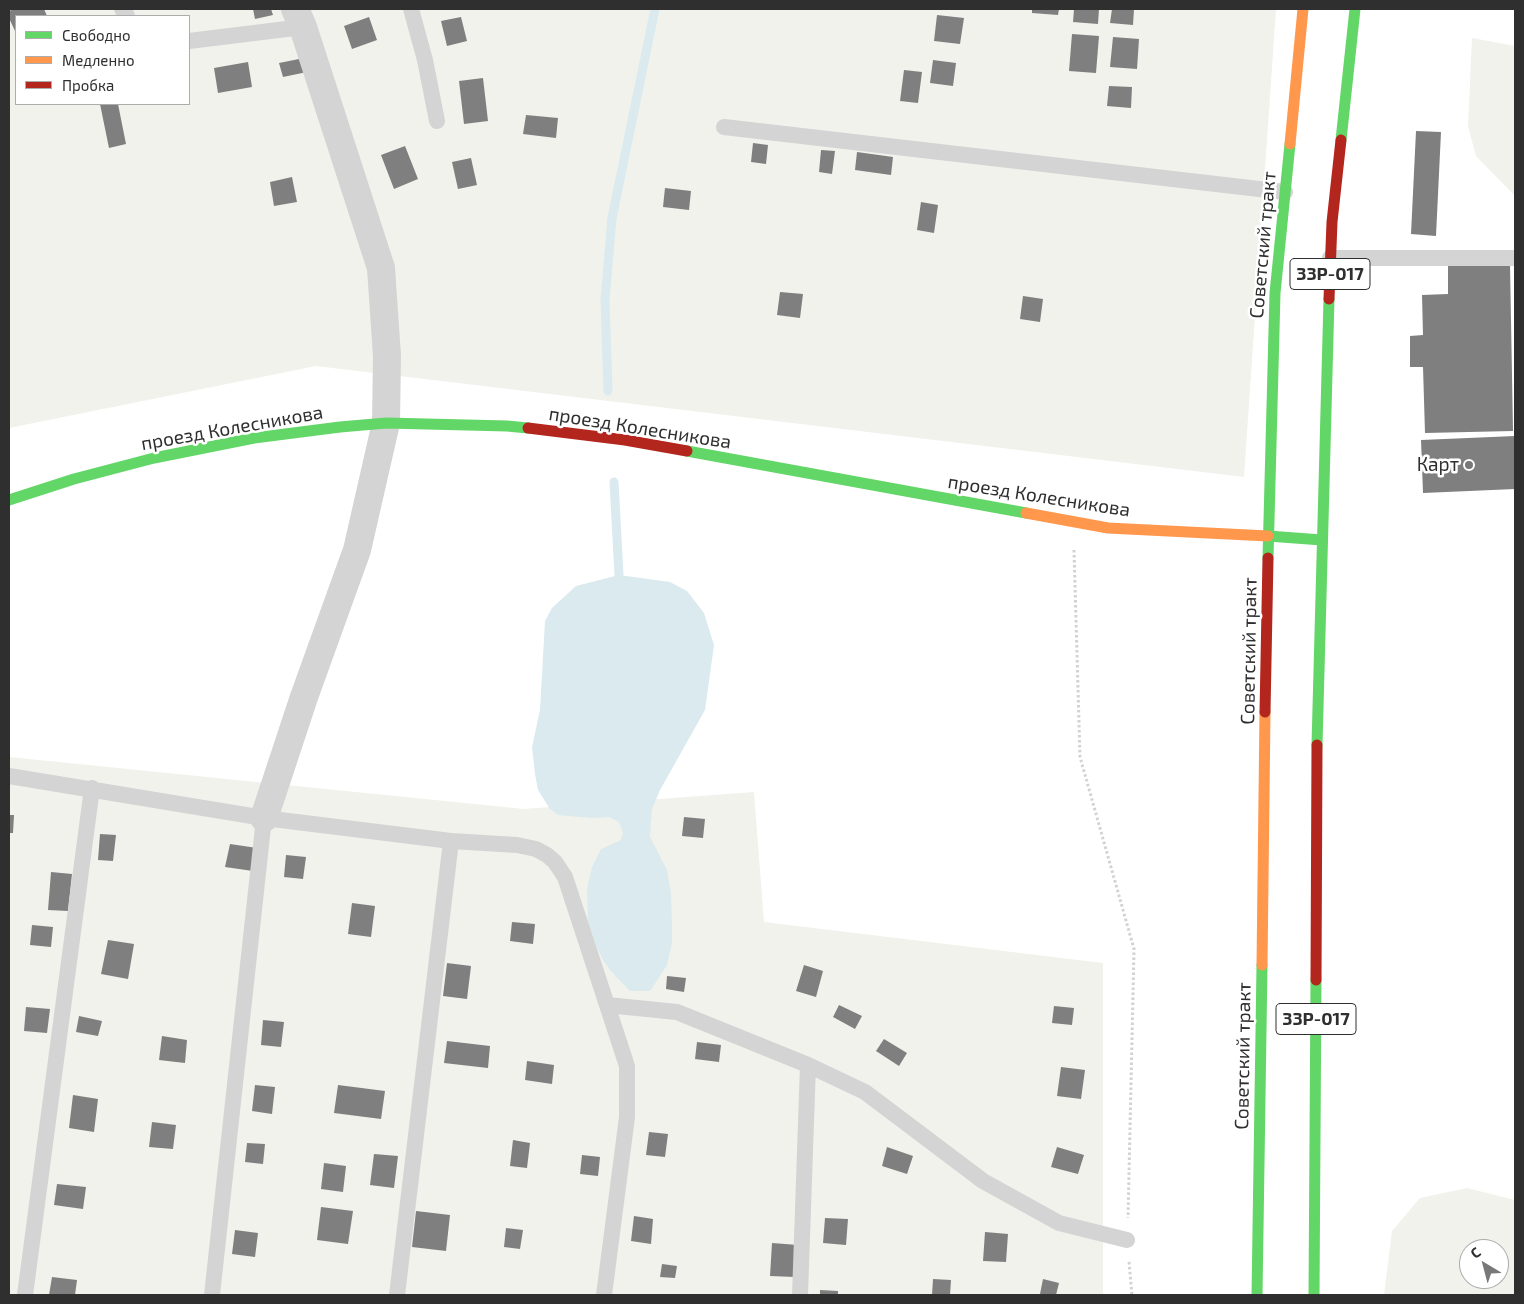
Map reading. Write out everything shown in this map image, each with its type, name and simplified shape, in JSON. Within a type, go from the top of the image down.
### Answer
[{"type":"main road","name":"Советский тракт","points":[[1257,1295],[1268,536],[1275,293],[1303,9]]},
{"type":"main road","name":"33Р-017","points":[[1314,1295],[1317,743],[1326,342],[1332,222],[1355,9]]},
{"type":"main road","name":"проезд Колесникова","points":[[9,500],[74,479],[163,456],[254,438],[386,423],[507,426],[626,440],[1108,528],[1322,540]]},
{"type":"street","points":[[264,818],[304,697],[357,550],[386,423],[387,356],[380,268],[299,18]]},
{"type":"lane","points":[[411,9],[425,60],[437,121]]},
{"type":"lane","points":[[190,41],[299,18]]},
{"type":"lane","points":[[724,127],[1285,192]]},
{"type":"lane","points":[[1330,258],[1515,258]]},
{"type":"lane","points":[[9,776],[92,788],[264,818],[451,840],[517,845],[536,849],[547,854],[565,877],[627,1066],[627,1117],[604,1295]]},
{"type":"lane","points":[[25,1295],[92,788]]},
{"type":"lane","points":[[212,1295],[264,818]]},
{"type":"lane","points":[[397,1295],[451,840]]},
{"type":"lane","points":[[607,1005],[677,1012],[808,1065],[864,1092],[991,1186],[1059,1222],[1127,1240]]},
{"type":"lane","points":[[800,1295],[808,1065]]},
{"type":"path","points":[[1074,522],[1080,757],[1134,949],[1127,1240],[1132,1295]]},
{"type":"shaded area","points":[[9,9],[1276,9],[1244,477],[316,366],[9,428]]},
{"type":"shaded area","points":[[1472,38],[1515,46],[1515,196],[1476,156],[1468,126]]},
{"type":"shaded area","points":[[619,575],[670,582],[687,591],[704,613],[714,645],[705,710],[660,790],[652,809],[650,837],[667,870],[671,893],[672,943],[667,965],[650,991],[630,991],[610,970],[595,943],[588,921],[587,889],[592,867],[601,849],[621,840],[623,833],[619,822],[609,817],[592,818],[558,815],[550,809],[538,790],[532,747],[540,710],[545,621],[552,608],[576,586]]},
{"type":"shaded area","points":[[9,757],[524,809],[754,792],[764,922],[1103,963],[1103,1295],[9,1295]]},
{"type":"shaded area","points":[[1467,1188],[1515,1200],[1515,1295],[1384,1295],[1392,1231],[1420,1198]]},
{"type":"building","points":[[14,9],[44,9],[47,15],[15,15],[15,31],[9,18],[9,11]]},
{"type":"building","points":[[253,9],[271,9],[273,15],[255,19]]},
{"type":"building","points":[[1032,9],[1059,9],[1058,15],[1032,13]]},
{"type":"building","points":[[1074,9],[1099,9],[1098,24],[1073,22]]},
{"type":"building","points":[[1112,9],[1134,9],[1133,25],[1110,23]]},
{"type":"building","points":[[937,15],[964,18],[960,44],[934,41]]},
{"type":"building","points":[[369,17],[377,40],[352,49],[344,26]]},
{"type":"building","points":[[461,17],[467,41],[447,46],[441,21]]},
{"type":"building","points":[[1072,34],[1099,36],[1096,73],[1069,71]]},
{"type":"building","points":[[1113,37],[1139,39],[1137,69],[1110,67]]},
{"type":"building","points":[[304,58],[307,72],[283,77],[279,63]]},
{"type":"building","points":[[933,60],[956,63],[953,86],[930,83]]},
{"type":"building","points":[[248,62],[252,87],[218,93],[214,68]]},
{"type":"building","points":[[904,70],[922,72],[918,103],[900,101]]},
{"type":"building","points":[[483,78],[488,121],[464,124],[459,81]]},
{"type":"building","points":[[1109,86],[1132,87],[1131,108],[1107,106]]},
{"type":"building","points":[[100,105],[118,105],[126,144],[109,148]]},
{"type":"building","points":[[526,115],[558,118],[556,138],[523,134]]},
{"type":"building","points":[[1416,131],[1441,132],[1436,236],[1411,234]]},
{"type":"building","points":[[753,143],[768,145],[766,164],[751,162]]},
{"type":"building","points":[[405,146],[418,179],[394,189],[381,155]]},
{"type":"building","points":[[821,150],[835,151],[832,174],[819,172]]},
{"type":"building","points":[[857,152],[893,157],[891,175],[855,170]]},
{"type":"building","points":[[471,158],[477,185],[458,189],[452,162]]},
{"type":"building","points":[[292,177],[297,202],[274,206],[270,182]]},
{"type":"building","points":[[665,188],[691,191],[689,210],[663,207]]},
{"type":"building","points":[[921,202],[938,205],[934,233],[917,230]]},
{"type":"building","points":[[1510,264],[1513,431],[1425,433],[1423,367],[1410,367],[1410,336],[1423,335],[1422,295],[1448,294],[1448,266]]},
{"type":"building","points":[[780,292],[803,294],[800,318],[777,315]]},
{"type":"building","points":[[1023,296],[1043,299],[1040,322],[1020,319]]},
{"type":"building","name":"Карт","points":[[1515,436],[1515,489],[1423,493],[1421,440]]},
{"type":"building","points":[[9,815],[14,815],[13,833],[9,833]]},
{"type":"building","points":[[684,817],[705,819],[703,838],[682,836]]},
{"type":"building","points":[[100,834],[116,835],[113,861],[98,860]]},
{"type":"building","points":[[230,844],[257,848],[253,871],[225,867]]},
{"type":"building","points":[[286,855],[306,857],[303,879],[284,877]]},
{"type":"building","points":[[51,872],[72,874],[68,911],[48,910]]},
{"type":"building","points":[[352,903],[375,906],[371,937],[348,934]]},
{"type":"building","points":[[512,922],[535,924],[533,944],[510,941]]},
{"type":"building","points":[[32,925],[53,927],[51,947],[30,945]]},
{"type":"building","points":[[108,940],[134,944],[128,979],[101,974]]},
{"type":"building","points":[[447,963],[471,966],[467,999],[443,996]]},
{"type":"building","points":[[804,965],[823,971],[816,997],[796,991]]},
{"type":"building","points":[[667,976],[686,978],[684,992],[666,989]]},
{"type":"building","points":[[839,1005],[862,1016],[855,1029],[833,1017]]},
{"type":"building","points":[[1054,1006],[1074,1008],[1072,1025],[1052,1023]]},
{"type":"building","points":[[26,1007],[50,1009],[47,1033],[24,1031]]},
{"type":"building","points":[[79,1016],[102,1021],[98,1036],[76,1032]]},
{"type":"building","points":[[263,1020],[284,1022],[281,1047],[261,1045]]},
{"type":"building","points":[[162,1036],[187,1040],[185,1063],[159,1060]]},
{"type":"building","points":[[884,1039],[907,1053],[899,1066],[876,1051]]},
{"type":"building","points":[[447,1041],[490,1046],[488,1068],[444,1063]]},
{"type":"building","points":[[697,1042],[721,1045],[719,1062],[695,1059]]},
{"type":"building","points":[[527,1061],[554,1065],[552,1084],[525,1080]]},
{"type":"building","points":[[1061,1067],[1085,1070],[1081,1099],[1057,1096]]},
{"type":"building","points":[[255,1085],[275,1087],[272,1114],[252,1111]]},
{"type":"building","points":[[338,1085],[385,1091],[381,1119],[334,1113]]},
{"type":"building","points":[[73,1095],[98,1099],[94,1132],[69,1128]]},
{"type":"building","points":[[152,1122],[176,1125],[173,1149],[149,1147]]},
{"type":"building","points":[[649,1132],[668,1134],[665,1157],[646,1155]]},
{"type":"building","points":[[513,1140],[530,1143],[527,1168],[510,1166]]},
{"type":"building","points":[[247,1143],[265,1144],[263,1164],[245,1162]]},
{"type":"building","points":[[887,1147],[913,1156],[907,1174],[882,1166]]},
{"type":"building","points":[[1057,1147],[1084,1155],[1078,1174],[1051,1167]]},
{"type":"building","points":[[374,1154],[398,1156],[394,1188],[370,1185]]},
{"type":"building","points":[[582,1155],[600,1157],[598,1176],[580,1174]]},
{"type":"building","points":[[324,1163],[346,1166],[343,1192],[321,1189]]},
{"type":"building","points":[[57,1184],[86,1187],[83,1209],[54,1205]]},
{"type":"building","points":[[321,1207],[353,1211],[348,1244],[317,1240]]},
{"type":"building","points":[[416,1211],[450,1215],[446,1251],[412,1247]]},
{"type":"building","points":[[634,1216],[653,1219],[651,1244],[631,1241]]},
{"type":"building","points":[[825,1218],[848,1219],[846,1245],[823,1243]]},
{"type":"building","points":[[506,1228],[523,1230],[520,1249],[504,1247]]},
{"type":"building","points":[[235,1230],[258,1233],[255,1257],[232,1254]]},
{"type":"building","points":[[985,1232],[1008,1234],[1006,1262],[983,1261]]},
{"type":"building","points":[[772,1243],[798,1245],[795,1277],[770,1276]]},
{"type":"building","points":[[662,1264],[677,1266],[675,1278],[660,1277]]},
{"type":"building","points":[[52,1277],[77,1280],[75,1295],[49,1295]]},
{"type":"building","points":[[933,1279],[951,1280],[950,1295],[932,1295]]},
{"type":"building","points":[[1043,1279],[1059,1283],[1056,1295],[1040,1294]]},
{"type":"building","points":[[820,1290],[838,1291],[838,1295],[820,1295]]},
{"type":"waterway","points":[[608,391],[605,300],[612,218],[655,9]]},
{"type":"waterway","points":[[614,482],[619,575]]},
{"type":"traffic: fast","points":[[1341,140],[1355,9]]},
{"type":"traffic: fast","points":[[1268,558],[1275,293],[1290,144]]},
{"type":"traffic: fast","points":[[1317,745],[1329,299]]},
{"type":"traffic: fast","points":[[9,500],[74,479],[154,458],[254,438],[386,423],[528,428]]},
{"type":"traffic: fast","points":[[687,451],[1026,513]]},
{"type":"traffic: fast","points":[[1268,536],[1322,540]]},
{"type":"traffic: fast","points":[[1257,1295],[1262,965]]},
{"type":"traffic: fast","points":[[1314,1295],[1316,980]]},
{"type":"traffic: slow","points":[[1290,144],[1303,9]]},
{"type":"traffic: slow","points":[[1026,513],[1108,528],[1268,536]]},
{"type":"traffic: slow","points":[[1262,965],[1265,712]]},
{"type":"traffic: jam","points":[[1329,299],[1332,222],[1341,140]]},
{"type":"traffic: jam","points":[[528,428],[625,440],[687,451]]},
{"type":"traffic: jam","points":[[1265,712],[1268,558]]},
{"type":"traffic: jam","points":[[1316,980],[1317,745]]},
{"type":"place","name":"Карт","points":[[1469,465]]}]
